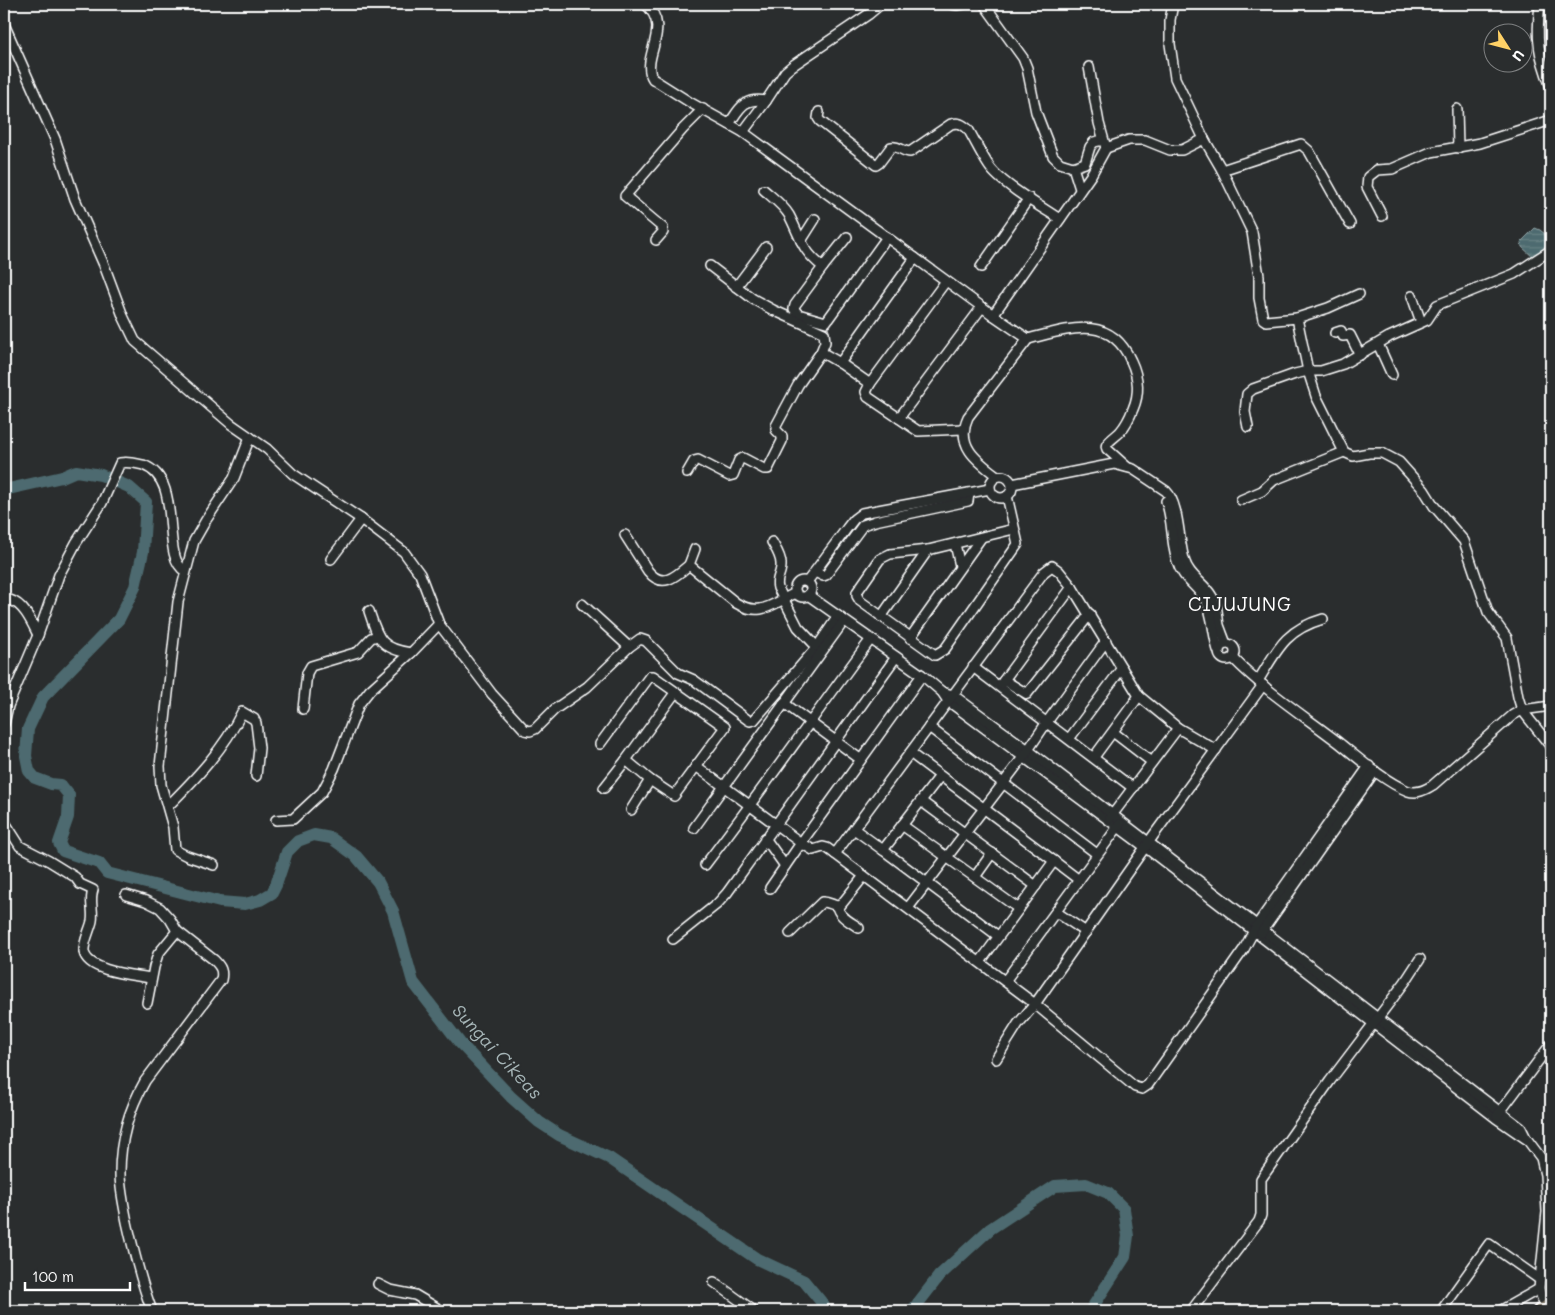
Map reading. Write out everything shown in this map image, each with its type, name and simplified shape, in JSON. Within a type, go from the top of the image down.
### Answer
[{"type":"street","points":[[644,4],[652,10],[657,22],[650,67],[651,75],[658,82],[743,132],[1028,339]]},
{"type":"street","points":[[743,132],[785,72],[881,4]]},
{"type":"street","points":[[951,4],[957,6],[964,4]]},
{"type":"street","points":[[984,4],[1023,58],[1027,68],[1036,112],[1053,156],[1060,163],[1073,167],[1085,162],[1090,147],[1094,142],[1105,144],[1129,140],[1145,140],[1170,150],[1182,150],[1204,139]]},
{"type":"street","points":[[1173,4],[1170,20],[1170,44],[1175,78],[1252,232],[1263,318],[1266,321],[1297,318],[1328,308],[1358,294]]},
{"type":"street","points":[[1540,4],[1537,31],[1539,52],[1551,87]]},
{"type":"street","points":[[4,24],[55,139],[75,200],[104,265],[129,331],[135,341],[231,424],[268,449],[294,474],[361,519],[404,552],[426,587],[439,624],[492,694],[525,730],[530,732],[535,729],[555,709],[587,687],[640,639],[646,641],[678,673],[694,680],[750,721],[754,720],[841,619]]},
{"type":"street","points":[[993,315],[1094,170],[1105,144],[1089,67]]},
{"type":"street","points":[[729,124],[746,103],[758,99],[766,101]]},
{"type":"street","points":[[656,240],[663,232],[663,228],[625,196],[702,109]]},
{"type":"street","points":[[1457,109],[1458,148]]},
{"type":"street","points":[[819,112],[818,118],[820,121],[876,165],[891,147],[895,146],[910,152],[951,124],[957,122],[963,124],[968,129],[989,166],[1000,177],[1060,219]]},
{"type":"street","points":[[1382,216],[1367,187],[1368,176],[1377,170],[1392,169],[1431,152],[1480,143],[1551,120]]},
{"type":"street","points":[[1222,170],[1301,144],[1309,151],[1350,224]]},
{"type":"street","points":[[1073,167],[1080,189]]},
{"type":"street","points":[[764,190],[784,208],[809,255],[823,267]]},
{"type":"street","points":[[981,267],[1028,198]]},
{"type":"street","points":[[800,241],[815,218]]},
{"type":"street","points":[[847,236],[795,305],[794,308],[798,314],[824,322],[828,320],[887,237]]},
{"type":"street","points":[[736,287],[766,247]]},
{"type":"street","points":[[1248,426],[1245,412],[1247,394],[1253,389],[1308,371],[1333,371],[1378,344],[1427,320],[1437,305],[1514,274],[1551,250]]},
{"type":"street","points":[[840,363],[915,258]]},
{"type":"street","points":[[687,473],[694,461],[698,460],[731,476],[734,474],[739,460],[742,458],[764,469],[768,468],[782,441],[782,436],[776,430],[776,426],[798,385],[821,352],[824,342],[824,333],[773,310],[736,287],[710,266]]},
{"type":"street","points":[[946,281],[866,392],[868,396],[922,432],[963,429]]},
{"type":"street","points":[[1412,296],[1421,322]]},
{"type":"street","points":[[899,418],[982,307]]},
{"type":"street","points":[[1297,318],[1308,371],[1316,396],[1344,452],[1353,456],[1382,453],[1399,462],[1424,490],[1434,506],[1464,541],[1488,612],[1506,638],[1522,710],[1551,747]]},
{"type":"street","points":[[996,476],[974,458],[966,442],[963,429],[968,416],[1028,339],[1082,327],[1100,331],[1121,343],[1127,350],[1134,367],[1138,380],[1134,407],[1130,418],[1106,447],[1128,467]]},
{"type":"street","points":[[1335,333],[1341,331],[1343,336],[1350,335],[1360,355]]},
{"type":"street","points":[[1378,344],[1392,375]]},
{"type":"street","points":[[821,352],[870,384]]},
{"type":"street","points":[[214,865],[175,850],[174,827],[161,785],[161,740],[178,602],[185,571],[194,541],[234,478],[250,437]]},
{"type":"street","points":[[1241,500],[1262,491],[1274,480],[1344,452]]},
{"type":"street","points":[[4,724],[6,706],[38,635],[59,575],[76,543],[109,490],[121,462],[137,463],[154,472],[160,478],[166,493],[178,564],[185,571]]},
{"type":"street","points":[[1012,484],[1114,464],[1140,472],[1170,494],[1173,501],[1184,562],[1187,569],[1216,603],[1220,627],[1226,644]]},
{"type":"street","points":[[1003,475],[1012,484],[1011,493],[1007,496],[999,498],[991,493],[991,480],[996,476],[1003,475]]},
{"type":"street","points":[[1157,486],[1167,502],[1175,552],[1180,569],[1208,605],[1218,654],[1226,661],[1233,658]]},
{"type":"street","points":[[807,582],[811,591],[808,595],[801,597],[796,593],[795,588],[802,582],[807,582],[854,519],[862,514],[990,489]]},
{"type":"street","points":[[815,572],[823,576],[826,575],[866,523],[968,502],[969,493]]},
{"type":"street","points":[[1007,496],[1018,544],[945,649],[935,655],[881,617],[860,601],[857,596],[857,592],[880,559],[890,554],[928,550],[1014,529]]},
{"type":"street","points":[[930,500],[932,510]]},
{"type":"street","points":[[895,507],[897,516]]},
{"type":"street","points":[[331,559],[361,519]]},
{"type":"street","points":[[847,528],[856,534]]},
{"type":"street","points":[[625,535],[648,571],[659,581],[667,579],[689,565],[695,549]]},
{"type":"street","points":[[910,638],[981,538]]},
{"type":"street","points":[[772,542],[780,557],[781,564],[776,582],[783,599],[798,627],[817,647]]},
{"type":"street","points":[[955,544],[960,566]]},
{"type":"street","points":[[881,617],[928,550]]},
{"type":"street","points":[[689,565],[744,608],[756,610],[766,608],[796,593]]},
{"type":"street","points":[[836,854],[1044,572],[1052,566],[1072,587],[1139,696],[1178,728],[1216,750]]},
{"type":"street","points":[[1002,683],[1072,587]]},
{"type":"street","points":[[808,595],[922,675],[942,692],[1147,844],[1526,1138],[1541,1158],[1545,1175],[1547,1212],[1539,1279],[1539,1288],[1545,1307]]},
{"type":"street","points":[[4,602],[10,600],[17,604],[27,615],[38,635]]},
{"type":"street","points":[[582,604],[629,647]]},
{"type":"street","points":[[369,611],[377,636],[384,644],[391,649],[411,653]]},
{"type":"street","points":[[973,667],[1027,694],[1090,614]]},
{"type":"street","points":[[694,828],[784,703],[841,619]]},
{"type":"street","points":[[996,1059],[1018,1024],[1035,1004],[1147,844],[1216,750],[1261,683],[1274,654],[1288,636],[1297,629],[1308,623],[1323,619]]},
{"type":"street","points":[[276,820],[293,819],[322,792],[334,769],[357,707],[370,690],[411,653],[439,624]]},
{"type":"street","points":[[303,709],[307,673],[311,666],[358,652],[370,638],[377,636]]},
{"type":"street","points":[[705,865],[751,806],[871,639]]},
{"type":"street","points":[[908,908],[1026,753],[1106,641]]},
{"type":"street","points":[[1218,650],[1223,644],[1230,644],[1235,650],[1233,658]]},
{"type":"street","points":[[673,939],[717,904],[896,657]]},
{"type":"street","points":[[1233,658],[1261,683],[1372,768],[1399,786],[1414,792],[1426,789],[1443,777],[1502,724],[1522,710],[1551,706]]},
{"type":"street","points":[[1069,739],[1122,668]]},
{"type":"street","points":[[770,888],[860,759],[922,675]]},
{"type":"street","points":[[600,744],[650,676],[654,676],[676,693],[727,724],[674,796],[650,780],[626,760]]},
{"type":"street","points":[[1002,683],[1047,722],[1133,788]]},
{"type":"street","points":[[604,788],[676,693]]},
{"type":"street","points":[[1094,757],[1139,696]]},
{"type":"street","points":[[784,703],[860,759]]},
{"type":"street","points":[[168,806],[224,743],[242,712],[254,719],[256,723],[260,748],[256,776]]},
{"type":"street","points":[[929,727],[1097,854]]},
{"type":"street","points":[[1111,817],[1178,728]]},
{"type":"street","points":[[1113,732],[1152,762]]},
{"type":"street","points":[[910,753],[1079,880]]},
{"type":"street","points":[[696,766],[813,850],[825,847],[836,854],[1035,1004],[1136,1087],[1142,1089],[1148,1085],[1372,768]]},
{"type":"street","points":[[883,850],[940,776]]},
{"type":"street","points":[[631,810],[650,780]]},
{"type":"street","points":[[921,801],[1036,886]]},
{"type":"street","points":[[4,821],[20,846],[73,876],[80,884],[94,890],[91,899],[92,920],[84,948],[86,956],[99,967],[110,972],[151,978]]},
{"type":"street","points":[[1005,981],[1120,824]]},
{"type":"street","points":[[902,825],[1019,909]]},
{"type":"street","points":[[854,829],[998,936]]},
{"type":"street","points":[[765,838],[785,866]]},
{"type":"street","points":[[975,877],[992,853]]},
{"type":"street","points":[[980,962],[1054,861]]},
{"type":"street","points":[[790,933],[822,902],[840,906],[864,876]]},
{"type":"street","points":[[126,895],[146,901],[160,908],[170,919],[177,931],[220,965],[223,972],[221,980],[145,1081],[136,1097],[125,1132],[120,1161],[120,1183],[137,1267],[152,1311]]},
{"type":"street","points":[[837,906],[840,914],[859,928]]},
{"type":"street","points":[[1056,912],[1086,932]]},
{"type":"street","points":[[147,1003],[151,978],[158,954],[177,931]]},
{"type":"street","points":[[1190,1311],[1259,1222],[1261,1215],[1261,1179],[1420,959]]},
{"type":"street","points":[[1498,1115],[1551,1044]]},
{"type":"street","points":[[1442,1311],[1489,1244],[1539,1279]]},
{"type":"street","points":[[1539,1279],[1551,1271]]},
{"type":"street","points":[[714,1282],[754,1311]]},
{"type":"street","points":[[378,1284],[390,1290],[415,1295],[442,1311]]},
{"type":"street","points":[[1500,1311],[1539,1288]]},
{"type":"water","points":[[1535,228],[1551,239],[1551,243],[1543,252],[1533,257],[1522,247],[1521,242]]},
{"type":"waterway","name":"Sungai Cikeas","points":[[4,490],[62,477],[76,471],[101,475],[129,487],[146,502],[143,552],[135,587],[119,619],[43,697],[28,729],[26,756],[29,771],[35,778],[51,784],[61,785],[69,795],[68,817],[59,843],[63,851],[99,863],[107,873],[220,902],[245,904],[260,900],[272,893],[287,852],[298,841],[314,835],[331,838],[356,856],[378,882],[393,911],[413,982],[460,1043],[511,1097],[539,1122],[559,1135],[609,1158],[757,1259],[804,1281],[823,1304],[826,1311]]},
{"type":"waterway","name":"Sungai Cikeas","points":[[912,1311],[939,1276],[990,1229],[1055,1186],[1086,1184],[1108,1193],[1124,1209],[1128,1236],[1125,1257],[1090,1311]]},
{"type":"district","name":"CIJUJUNG","points":[[1240,604]]}]
